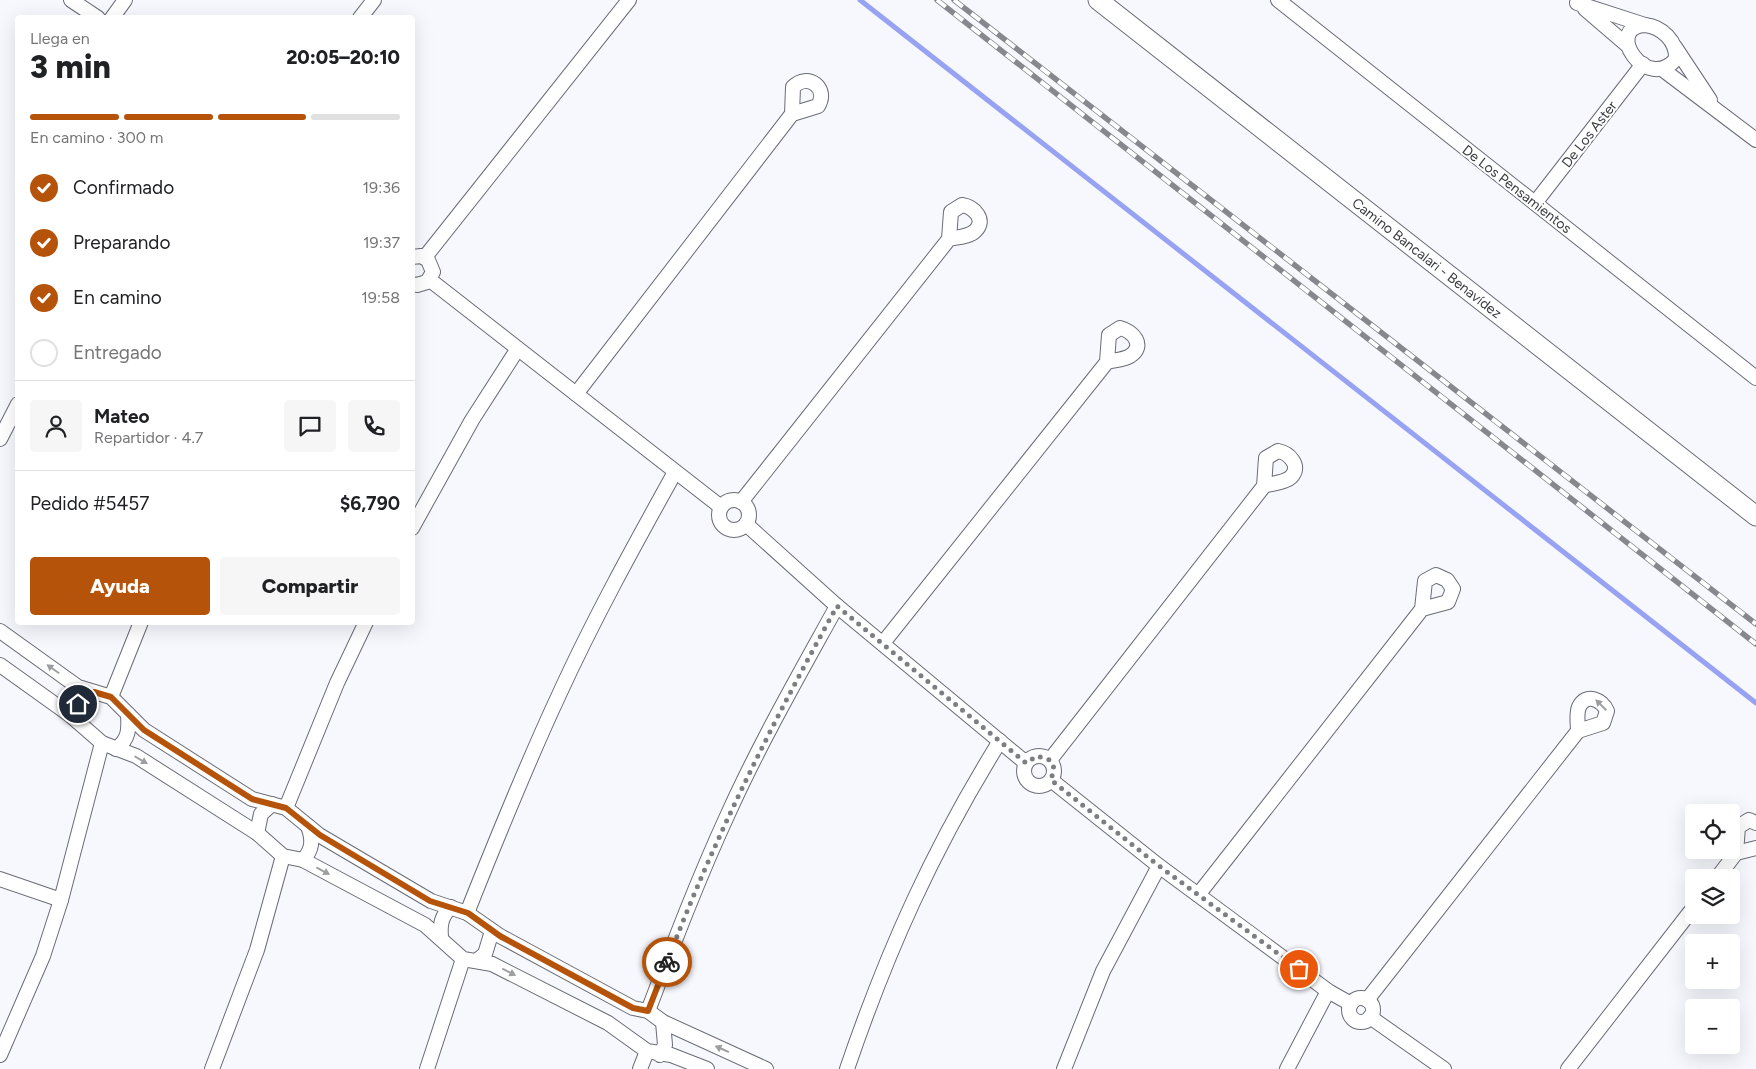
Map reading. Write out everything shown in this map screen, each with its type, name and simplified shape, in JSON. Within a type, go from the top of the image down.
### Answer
[{"type":"main road","name":"Camino Bancalari - Benavídez","points":[[1098,0],[1756,516]]},
{"type":"street","points":[[71,0],[94,15]]},
{"type":"street","points":[[114,15],[124,0]]},
{"type":"street","points":[[362,15],[374,0]]},
{"type":"street","points":[[415,284],[422,285],[430,280],[432,267],[419,257],[629,0]]},
{"type":"street","name":"De Los Pensamientos","points":[[1278,0],[1756,378]]},
{"type":"street","points":[[1575,2],[1663,32],[1673,42],[1716,109]]},
{"type":"street","points":[[1575,2],[1605,24],[1627,45],[1632,55],[1643,64],[1656,70],[1662,69],[1676,59],[1673,42]]},
{"type":"street","points":[[1627,45],[1630,31],[1634,27],[1645,25]]},
{"type":"street","name":"De Los Aster","points":[[1535,203],[1643,64]]},
{"type":"street","points":[[1662,69],[1756,140]]},
{"type":"street","points":[[576,394],[792,114]]},
{"type":"street","points":[[741,502],[948,239]]},
{"type":"street","points":[[430,280],[517,350],[721,507]]},
{"type":"street","points":[[415,523],[472,420],[517,350]]},
{"type":"street","points":[[883,643],[1106,362]]},
{"type":"street","points":[[0,439],[15,410]]},
{"type":"street","points":[[468,913],[514,794],[558,696],[612,586],[675,472]]},
{"type":"street","points":[[1050,760],[1264,486]]},
{"type":"street","points":[[732,500],[741,502],[749,512],[746,524],[734,530],[725,527],[720,520],[721,507],[732,500]]},
{"type":"street","points":[[746,524],[837,606],[1026,763]]},
{"type":"street","points":[[648,1011],[685,914],[728,814],[767,734],[837,606]]},
{"type":"street","points":[[1198,895],[1422,609]]},
{"type":"street","points":[[111,697],[140,625]]},
{"type":"street","points":[[286,808],[337,683],[365,625]]},
{"type":"street","points":[[0,631],[78,687],[111,697],[144,730],[252,799],[286,808],[320,835],[430,901],[468,913],[492,931],[633,1008],[648,1011],[663,1022],[766,1069]]},
{"type":"street","points":[[0,665],[78,722],[102,743],[136,756],[257,833],[283,856],[303,860],[425,925],[470,960],[492,964],[622,1031],[646,1051],[679,1058],[707,1069]]},
{"type":"street","points":[[78,722],[78,704],[82,698],[94,692]]},
{"type":"street","points":[[116,749],[126,741],[129,730],[128,714]]},
{"type":"street","points":[[1366,1000],[1578,732]]},
{"type":"street","points":[[847,1069],[870,1003],[910,904],[967,794],[1000,740]]},
{"type":"street","points":[[0,1055],[43,956],[62,900],[102,743]]},
{"type":"street","points":[[1037,756],[1050,760],[1054,768],[1051,780],[1039,786],[1030,783],[1025,776],[1026,763],[1037,756]]},
{"type":"street","points":[[1051,780],[1159,866],[1328,990],[1351,1004]]},
{"type":"street","points":[[257,833],[261,814],[272,804]]},
{"type":"street","points":[[1740,826],[1749,820],[1756,823]]},
{"type":"street","points":[[303,860],[310,853],[312,844],[308,826]]},
{"type":"street","points":[[1740,852],[1756,848]]},
{"type":"street","points":[[212,1069],[257,950],[283,856]]},
{"type":"street","points":[[1724,869],[1731,859]]},
{"type":"street","points":[[1064,1069],[1103,971],[1127,922],[1159,866]]},
{"type":"street","points":[[0,879],[62,900]]},
{"type":"street","points":[[441,937],[440,924],[445,912],[451,907]]},
{"type":"street","points":[[1568,1069],[1685,919]]},
{"type":"street","points":[[427,1069],[470,960],[485,954],[492,931]]},
{"type":"street","points":[[1287,1069],[1328,990]]},
{"type":"street","points":[[1359,998],[1366,1000],[1373,1008],[1370,1018],[1365,1022],[1354,1020],[1349,1010],[1351,1004],[1359,998]]},
{"type":"street","points":[[622,1031],[620,1022],[623,1015],[633,1008]]},
{"type":"street","points":[[1370,1018],[1444,1069]]},
{"type":"street","points":[[660,1055],[665,1045],[663,1022]]},
{"type":"street","points":[[640,1069],[646,1051]]},
{"type":"waterway","points":[[860,0],[1756,703]]},
{"type":"railway","points":[[937,0],[1756,644]]},
{"type":"railway","points":[[954,0],[1756,624]]},
{"type":"way so far","points":[[667,962],[685,914],[728,814],[767,734],[837,606],[1026,763],[1037,756],[1050,760],[1054,768],[1051,780],[1159,866],[1299,969]]},
{"type":"route","points":[[78,704],[82,698],[94,692],[111,697],[144,730],[252,799],[286,808],[320,835],[430,901],[468,913],[500,936],[633,1008],[648,1011],[667,962]]}]
